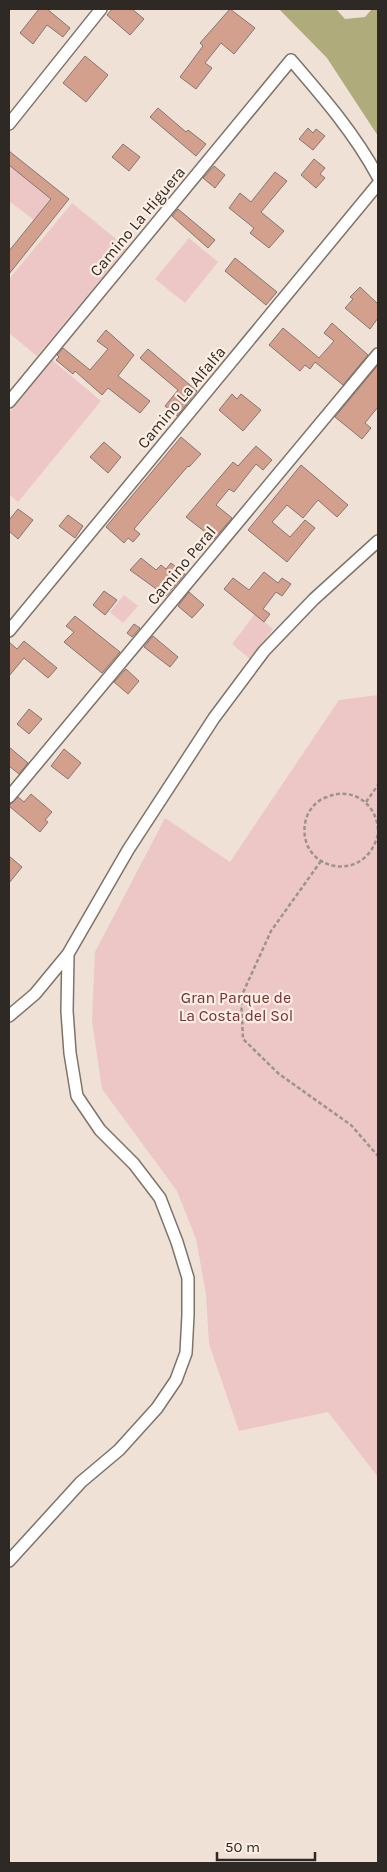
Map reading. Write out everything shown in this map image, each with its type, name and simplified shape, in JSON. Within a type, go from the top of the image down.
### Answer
[{"type":"street","points":[[9,124],[101,9]]},
{"type":"street","name":"Camino La Higuera","points":[[9,402],[291,60],[338,116],[365,152],[378,177]]},
{"type":"street","name":"Camino La Alfalfa","points":[[9,631],[378,184]]},
{"type":"street","name":"Camino Peral","points":[[9,796],[378,354]]},
{"type":"street","points":[[9,1016],[35,994],[68,954],[144,825],[214,718],[264,650],[314,599],[378,541]]},
{"type":"street","points":[[9,1561],[81,1482],[119,1450],[157,1408],[176,1380],[186,1353],[188,1278],[177,1242],[160,1198],[134,1164],[100,1130],[77,1096],[67,1019],[68,954]]},
{"type":"path","points":[[366,802],[378,785]]},
{"type":"path","points":[[378,830],[378,822],[366,802],[356,796],[345,793],[333,794],[322,798],[313,806],[307,816],[304,828],[306,841],[312,852],[321,861],[333,866],[346,867],[358,863],[368,856],[377,845],[378,834]]},
{"type":"path","points":[[321,861],[270,931],[241,997],[242,1039],[279,1074],[351,1125],[378,1156]]},
{"type":"green space","points":[[9,165],[51,199],[34,220],[9,201]]},
{"type":"green space","points":[[72,203],[127,248],[37,356],[9,333],[9,279]]},
{"type":"green space","points":[[189,238],[218,262],[185,303],[155,279]]},
{"type":"green space","points":[[52,360],[101,401],[18,502],[9,494],[9,413]]},
{"type":"green space","points":[[124,595],[138,606],[123,623],[110,612]]},
{"type":"green space","points":[[255,614],[273,629],[250,659],[232,644]]},
{"type":"green space","name":"Gran Parque de La Costa del Sol","points":[[378,695],[378,1477],[328,1412],[239,1431],[209,1344],[206,1294],[196,1239],[177,1191],[102,1089],[92,1021],[95,952],[165,818],[230,862],[339,700]]},
{"type":"shaded area","points":[[279,9],[336,9],[345,19],[365,17],[372,9],[377,9],[378,136],[327,58]]},
{"type":"building","points":[[39,9],[47,9],[70,28],[63,37],[47,25],[33,44],[20,33]]},
{"type":"building","points":[[112,9],[132,9],[144,19],[130,35],[107,15]]},
{"type":"building","points":[[230,9],[255,28],[234,54],[221,43],[205,63],[212,68],[196,89],[180,77],[203,46],[200,43]]},
{"type":"building","points":[[85,56],[108,75],[86,102],[63,83]]},
{"type":"building","points":[[158,108],[186,132],[188,130],[206,144],[196,156],[150,117]]},
{"type":"building","points":[[308,128],[313,133],[316,129],[325,136],[313,150],[299,139]]},
{"type":"building","points":[[123,144],[140,157],[129,171],[112,157]]},
{"type":"building","points":[[9,151],[69,199],[9,274],[9,251],[51,199],[9,165]]},
{"type":"building","points":[[314,159],[325,168],[320,174],[325,178],[316,188],[301,175]]},
{"type":"building","points":[[214,166],[225,175],[215,188],[203,178]]},
{"type":"building","points":[[275,172],[287,181],[261,212],[284,231],[269,248],[250,233],[254,228],[229,208],[240,193],[251,202]]},
{"type":"building","points":[[178,209],[215,240],[208,248],[172,216]]},
{"type":"building","points":[[235,258],[277,292],[266,305],[225,271]]},
{"type":"building","points":[[360,287],[378,304],[378,318],[370,329],[345,308],[353,299],[350,297]]},
{"type":"building","points":[[332,323],[368,355],[343,385],[315,362],[310,369],[305,365],[300,371],[269,345],[283,328],[319,358],[334,341],[324,333]]},
{"type":"building","points":[[106,330],[134,355],[118,376],[150,401],[140,413],[108,388],[102,395],[75,371],[73,374],[56,360],[59,357],[57,355],[63,348],[90,370],[108,349],[97,341]]},
{"type":"building","points":[[148,349],[197,391],[177,416],[165,406],[178,390],[140,358]]},
{"type":"building","points":[[378,365],[378,407],[365,423],[371,428],[362,439],[335,417]]},
{"type":"building","points":[[232,394],[237,399],[241,394],[261,410],[243,431],[219,410]]},
{"type":"building","points":[[181,437],[201,454],[188,466],[134,529],[140,534],[133,542],[128,538],[124,543],[106,527]]},
{"type":"building","points":[[104,442],[121,457],[108,473],[90,457]]},
{"type":"building","points":[[256,446],[272,460],[263,470],[256,464],[234,492],[229,489],[216,505],[232,518],[214,539],[186,517],[233,462],[238,466]]},
{"type":"building","points":[[301,465],[348,505],[337,517],[318,500],[303,518],[287,505],[272,522],[290,537],[305,520],[315,528],[287,562],[248,530]]},
{"type":"building","points":[[18,509],[33,520],[18,539],[9,531],[9,520]]},
{"type":"building","points":[[68,515],[83,526],[75,538],[59,526]]},
{"type":"building","points":[[141,558],[156,570],[161,565],[166,569],[171,563],[185,574],[166,596],[130,570]]},
{"type":"building","points":[[264,572],[278,583],[282,578],[291,584],[282,596],[276,592],[263,609],[270,614],[264,622],[224,589],[233,578],[249,590]]},
{"type":"building","points":[[104,591],[117,600],[105,615],[93,605]]},
{"type":"building","points":[[189,592],[204,605],[192,618],[178,606]]},
{"type":"building","points":[[75,616],[120,652],[102,673],[64,642],[74,632],[66,626]]},
{"type":"building","points":[[134,624],[140,628],[132,637],[127,633]]},
{"type":"building","points":[[153,636],[178,657],[170,667],[144,647]]},
{"type":"building","points":[[24,641],[57,668],[48,678],[24,658],[9,676],[9,642],[17,649]]},
{"type":"building","points":[[126,669],[139,681],[128,694],[114,682]]},
{"type":"building","points":[[29,709],[42,719],[29,734],[17,724]]},
{"type":"building","points":[[9,747],[28,763],[19,774],[9,766]]},
{"type":"building","points":[[64,749],[81,763],[68,779],[51,766]]},
{"type":"building","points":[[31,794],[52,812],[45,820],[48,822],[40,832],[9,806],[18,797],[24,802]]},
{"type":"building","points":[[9,856],[22,867],[9,883]]}]
